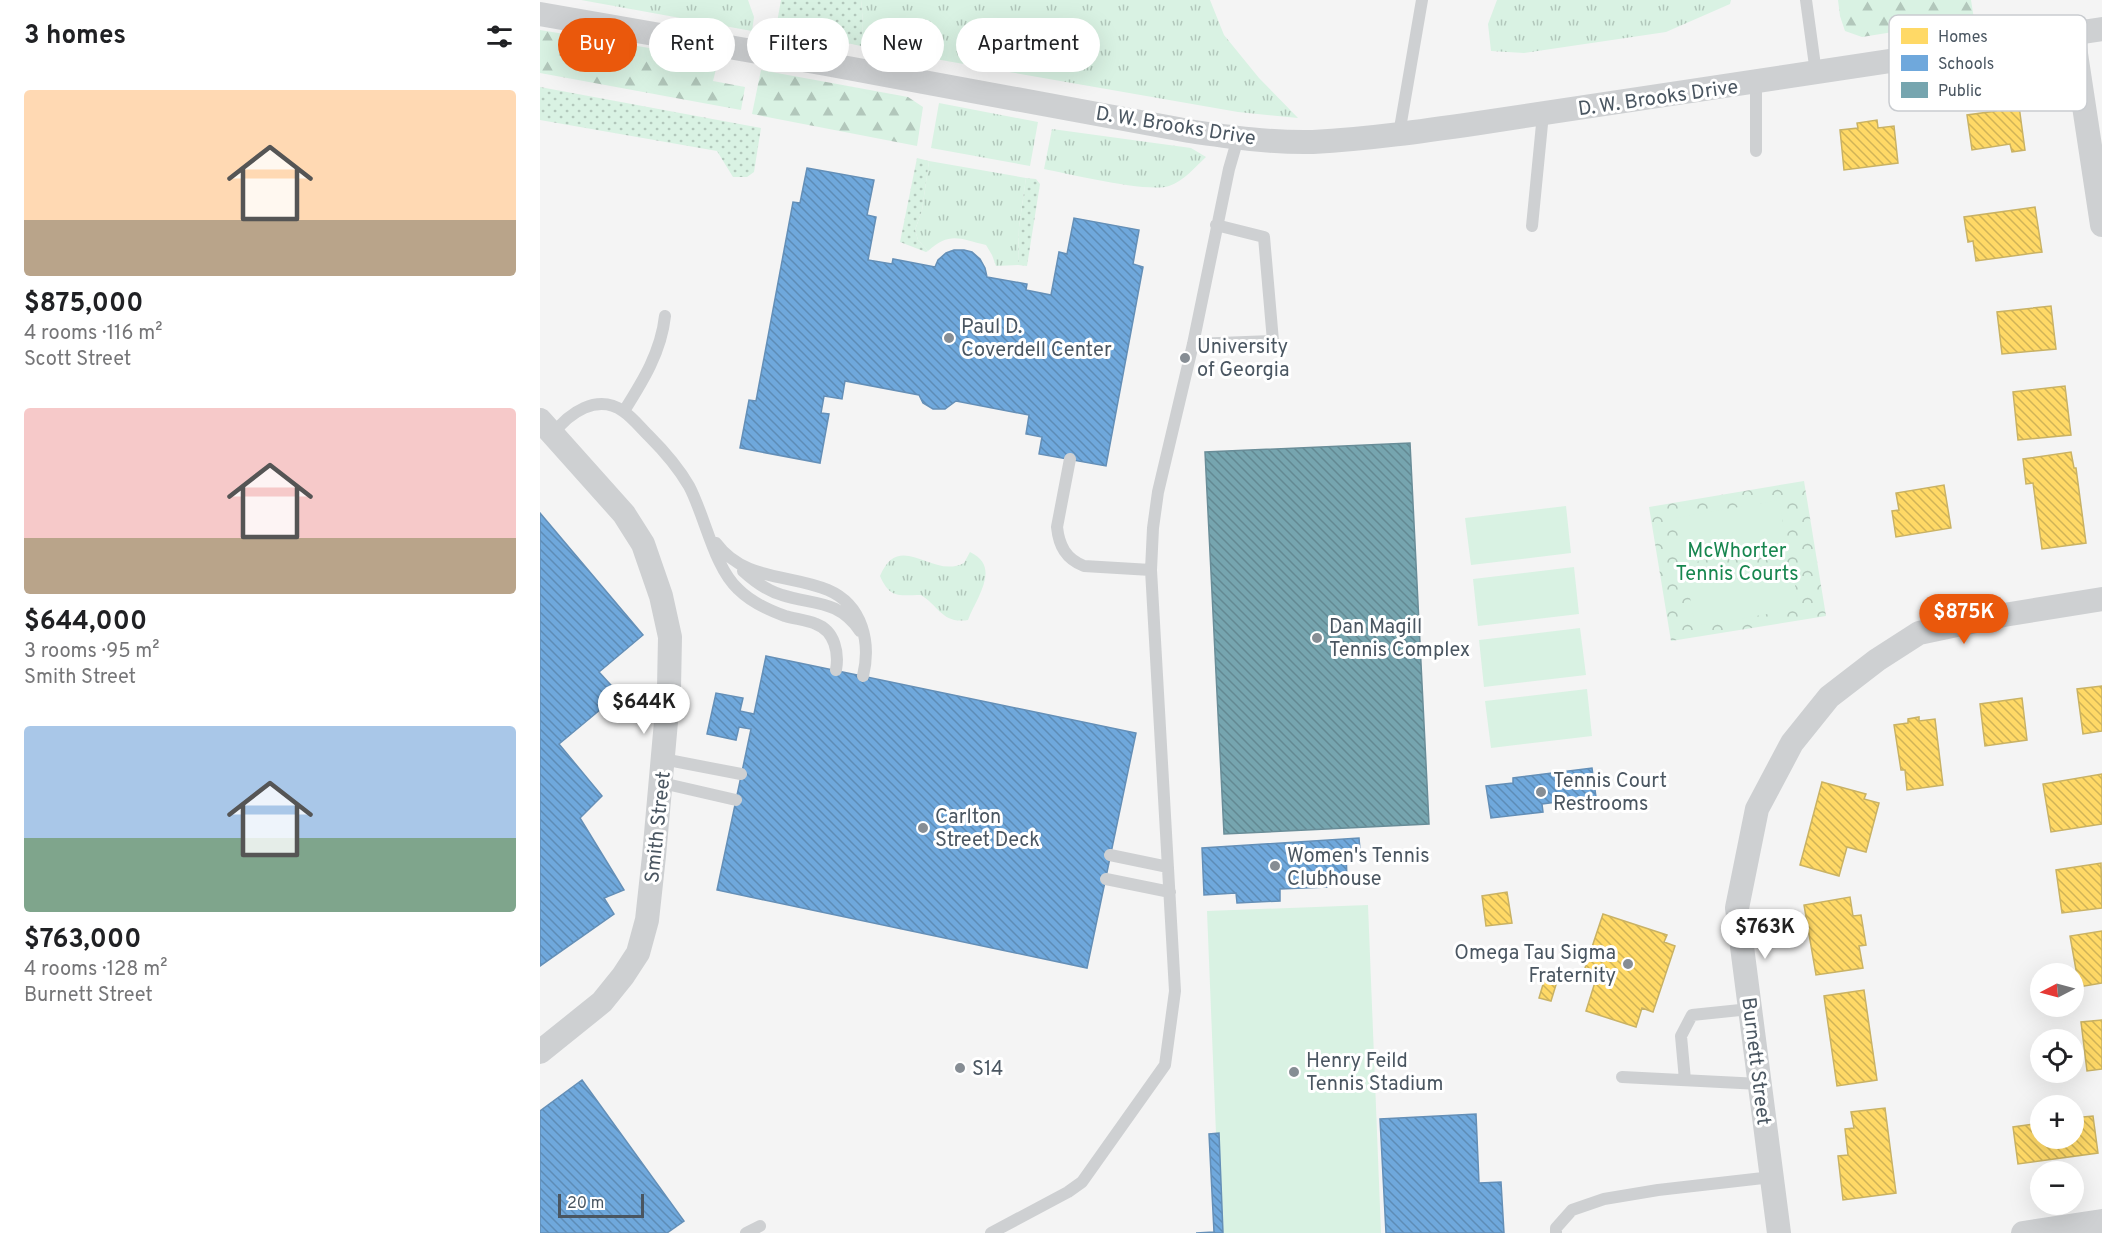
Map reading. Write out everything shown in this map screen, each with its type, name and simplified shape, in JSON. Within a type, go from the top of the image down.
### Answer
[{"type":"street","name":"D. W. Brooks Drive","points":[[540,14],[1189,131],[1238,138],[1311,142],[1399,134],[1889,62]]},
{"type":"street","name":"D. W. Brooks Drive","points":[[2087,32],[2102,30]]},
{"type":"street","points":[[2085,111],[2102,225]]},
{"type":"street","name":"Smith Street","points":[[540,1052],[602,1002],[638,953],[647,920],[662,783],[670,637],[661,596],[643,544],[624,514],[546,427]]},
{"type":"street","name":"Burnett Street","points":[[1779,1233],[1737,908],[1757,809],[1792,743],[1829,697],[1877,660],[1919,633],[2004,615],[2102,599]]},
{"type":"street","points":[[2023,1233],[2102,1221]]},
{"type":"lane","points":[[1399,134],[1422,0]]},
{"type":"lane","points":[[1806,0],[1816,73]]},
{"type":"lane","points":[[1756,82],[1756,151]]},
{"type":"lane","points":[[1532,226],[1543,114]]},
{"type":"lane","points":[[990,1233],[1068,1192],[1082,1182],[1165,1065],[1175,991],[1151,570],[1153,528],[1158,492],[1192,344],[1216,225],[1238,138]]},
{"type":"lane","points":[[1192,344],[1273,341],[1264,237],[1216,225]]},
{"type":"lane","points":[[624,411],[653,360],[663,333],[665,316]]},
{"type":"lane","points":[[546,427],[570,417],[591,404],[614,406],[624,411],[674,463],[689,486],[724,570],[736,588],[759,605],[815,623],[829,634],[837,652],[836,670]]},
{"type":"lane","points":[[1070,459],[1057,527],[1065,553],[1084,566],[1151,570]]},
{"type":"lane","points":[[710,534],[719,547],[745,573],[769,590],[783,596],[822,604],[845,615],[858,628],[867,649],[863,676]]},
{"type":"lane","points":[[663,759],[741,774]]},
{"type":"lane","points":[[662,783],[736,800]]},
{"type":"lane","points":[[1110,855],[1168,867]]},
{"type":"lane","points":[[1106,879],[1170,892]]},
{"type":"lane","points":[[1685,1080],[1681,1036],[1692,1015],[1750,1009]]},
{"type":"lane","points":[[1622,1077],[1760,1084]]},
{"type":"lane","points":[[1556,1233],[1556,1228],[1572,1210],[1604,1199],[1658,1190],[1772,1177]]},
{"type":"lane","points":[[746,1233],[760,1226]]},
{"type":"green space","points":[[581,0],[748,0],[754,17],[747,18],[747,30],[735,28],[735,18],[680,18]]},
{"type":"green space","points":[[781,0],[861,0],[861,46],[849,43],[849,18],[778,18]]},
{"type":"green space","points":[[861,0],[1210,0],[1224,35],[1259,78],[1298,118],[1238,112],[1010,72],[1100,72],[1100,18],[956,18],[956,63],[944,61],[944,18],[863,18]]},
{"type":"green space","points":[[1497,0],[1731,0],[1730,4],[1666,32],[1524,53],[1491,51],[1488,24]]},
{"type":"green space","points":[[1838,0],[1971,0],[1973,15],[1889,15],[1889,33],[1862,37],[1845,31]]},
{"type":"green space","points":[[540,30],[558,33],[558,72],[637,72],[637,46],[649,48],[649,72],[715,72],[713,81],[745,87],[741,110],[540,73]]},
{"type":"green space","points":[[761,72],[772,72],[908,97],[923,107],[917,146],[752,114]]},
{"type":"green space","points":[[540,87],[761,128],[754,172],[747,177],[733,177],[717,151],[540,120]]},
{"type":"green space","points":[[939,103],[1038,122],[1030,166],[931,148]]},
{"type":"green space","points":[[1052,129],[1191,148],[1206,157],[1184,177],[1169,186],[1144,187],[1108,182],[1044,169]]},
{"type":"green space","points":[[917,158],[929,161],[922,210],[915,230],[918,240],[928,251],[926,252],[900,242]]},
{"type":"green space","points":[[929,161],[1026,178],[1019,227],[1018,265],[996,266],[986,245],[956,238],[943,241],[928,251],[918,240],[915,230],[922,210]]},
{"type":"green space","points":[[1026,178],[1036,179],[1040,184],[1027,266],[1018,265],[1019,227]]},
{"type":"green space","name":"McWhorter Tennis Courts","points":[[1804,481],[1826,616],[1671,641],[1649,507]]},
{"type":"green space","points":[[1779,500],[1787,546],[1684,564],[1676,518]]},
{"type":"green space","points":[[1566,506],[1571,553],[1471,565],[1465,518]]},
{"type":"green space","points":[[970,552],[979,558],[986,574],[981,593],[968,620],[959,621],[946,617],[921,595],[901,595],[892,592],[880,576],[888,563],[897,557],[918,558],[940,566],[952,567],[964,563]]},
{"type":"green space","points":[[1791,562],[1799,609],[1695,626],[1687,580]]},
{"type":"green space","points":[[1574,567],[1579,614],[1478,626],[1473,579]]},
{"type":"green space","points":[[1580,628],[1586,675],[1484,687],[1479,640]]},
{"type":"green space","points":[[1587,689],[1592,736],[1491,748],[1485,701]]},
{"type":"green space","name":"Henry Feild Tennis Stadium","points":[[1368,905],[1381,1233],[1220,1233],[1207,911]]},
{"type":"building: Homes","points":[[2020,111],[2025,150],[2012,152],[2010,144],[1972,150],[1967,115]]},
{"type":"building: Homes","points":[[1877,120],[1878,128],[1894,126],[1898,163],[1844,170],[1840,130],[1858,128],[1857,123]]},
{"type":"building: Homes","points":[[2035,207],[2042,252],[1976,261],[1973,241],[1968,242],[1964,217]]},
{"type":"building: Homes","points":[[2051,306],[2056,349],[2002,354],[1997,312]]},
{"type":"building: Homes","points":[[2065,386],[2071,435],[2018,440],[2013,392]]},
{"type":"building: Homes","points":[[2071,452],[2074,468],[2076,468],[2086,543],[2042,549],[2033,483],[2026,484],[2023,459]]},
{"type":"building: Homes","points":[[1944,485],[1951,528],[1896,537],[1892,511],[1899,510],[1896,493]]},
{"type":"building: Homes","points":[[2102,686],[2102,731],[2083,734],[2077,689]]},
{"type":"building: Homes","points":[[2022,698],[2027,740],[1985,746],[1980,704]]},
{"type":"building: Homes","points":[[1919,717],[1919,721],[1935,719],[1943,785],[1907,790],[1905,770],[1901,770],[1894,725],[1908,723],[1908,719]]},
{"type":"building: Homes","points":[[2102,774],[2102,824],[2051,832],[2043,784]]},
{"type":"building: Homes","points":[[1822,782],[1866,794],[1864,799],[1879,803],[1866,852],[1847,847],[1839,876],[1800,865]]},
{"type":"building: Homes","points":[[2101,863],[2102,908],[2062,913],[2056,870]]},
{"type":"building: Homes","points":[[1507,892],[1512,923],[1486,926],[1482,896]]},
{"type":"building: Homes","points":[[1850,897],[1853,916],[1861,915],[1866,945],[1859,946],[1863,968],[1816,975],[1804,905]]},
{"type":"building: Homes","name":"Omega Tau Sigma Fraternity","points":[[1603,914],[1667,935],[1664,942],[1675,946],[1653,1012],[1642,1008],[1636,1027],[1586,1011],[1596,979],[1583,974]]},
{"type":"building: Homes","points":[[2102,931],[2102,983],[2084,986],[2084,963],[2075,963],[2070,936]]},
{"type":"building: Homes","points":[[1547,971],[1559,975],[1551,1001],[1539,998]]},
{"type":"building: Homes","points":[[1864,990],[1877,1080],[1837,1086],[1824,996]]},
{"type":"building: Homes","points":[[2102,1020],[2102,1069],[2087,1071],[2084,1029],[2082,1029],[2081,1022]]},
{"type":"building: Homes","points":[[1885,1108],[1896,1193],[1843,1200],[1838,1156],[1848,1155],[1845,1129],[1854,1128],[1851,1112]]},
{"type":"building: Homes","points":[[2093,1116],[2098,1153],[2018,1164],[2013,1127],[2030,1124],[2030,1149],[2084,1149],[2084,1117]]},
{"type":"building: Schools","name":"Paul D. Coverdell Center","points":[[807,168],[874,180],[867,215],[876,217],[868,260],[892,264],[893,259],[935,267],[938,260],[946,253],[964,250],[972,252],[980,259],[987,277],[1027,284],[1026,290],[1051,295],[1059,252],[1067,254],[1074,218],[1139,230],[1133,264],[1143,267],[1106,466],[1039,454],[1042,437],[1026,434],[1029,415],[956,401],[945,409],[933,409],[923,403],[919,395],[845,381],[842,399],[824,396],[821,413],[829,414],[820,463],[740,448],[749,400],[756,401],[793,202],[800,203]]},
{"type":"building: Schools","points":[[540,513],[643,635],[599,672],[619,694],[559,744],[602,796],[580,818],[624,890],[604,898],[614,914],[540,966]]},
{"type":"building: Schools","name":"Carlton Street Deck","points":[[766,656],[1136,733],[1087,968],[717,890],[751,729],[739,727],[736,740],[707,734],[716,693],[743,698],[740,711],[754,714]]},
{"type":"building: Schools","name":"Tennis Court Restrooms","points":[[1592,768],[1596,797],[1542,804],[1543,812],[1491,818],[1486,786],[1513,783],[1513,778]]},
{"type":"building: Schools","name":"Women's Tennis Clubhouse","points":[[1359,838],[1360,850],[1346,851],[1347,880],[1327,881],[1327,887],[1280,889],[1280,901],[1237,903],[1236,893],[1204,895],[1202,848]]},
{"type":"building: Schools","points":[[582,1080],[684,1221],[667,1233],[540,1233],[540,1111]]},
{"type":"building: Schools","points":[[1476,1114],[1479,1183],[1501,1182],[1504,1233],[1386,1233],[1380,1119]]},
{"type":"building: Schools","points":[[1219,1133],[1223,1233],[1196,1233],[1214,1232],[1209,1134]]},
{"type":"building: Public","name":"Dan Magill Tennis Complex","points":[[1410,443],[1429,824],[1224,834],[1205,452]]},
{"type":"place","name":"Paul D. Coverdell Center","points":[[949,338]]},
{"type":"place","name":"University of Georgia","points":[[1185,358]]},
{"type":"place","name":"Dan Magill Tennis Complex","points":[[1317,638]]},
{"type":"place","name":"Tennis Court Restrooms","points":[[1541,792]]},
{"type":"place","name":"Carlton Street Deck","points":[[923,828]]},
{"type":"place","name":"Women's Tennis Clubhouse","points":[[1275,866]]},
{"type":"place","name":"Omega Tau Sigma Fraternity","points":[[1628,964]]},
{"type":"place","name":"S14","points":[[960,1068]]},
{"type":"place","name":"Henry Feild Tennis Stadium","points":[[1294,1072]]}]
